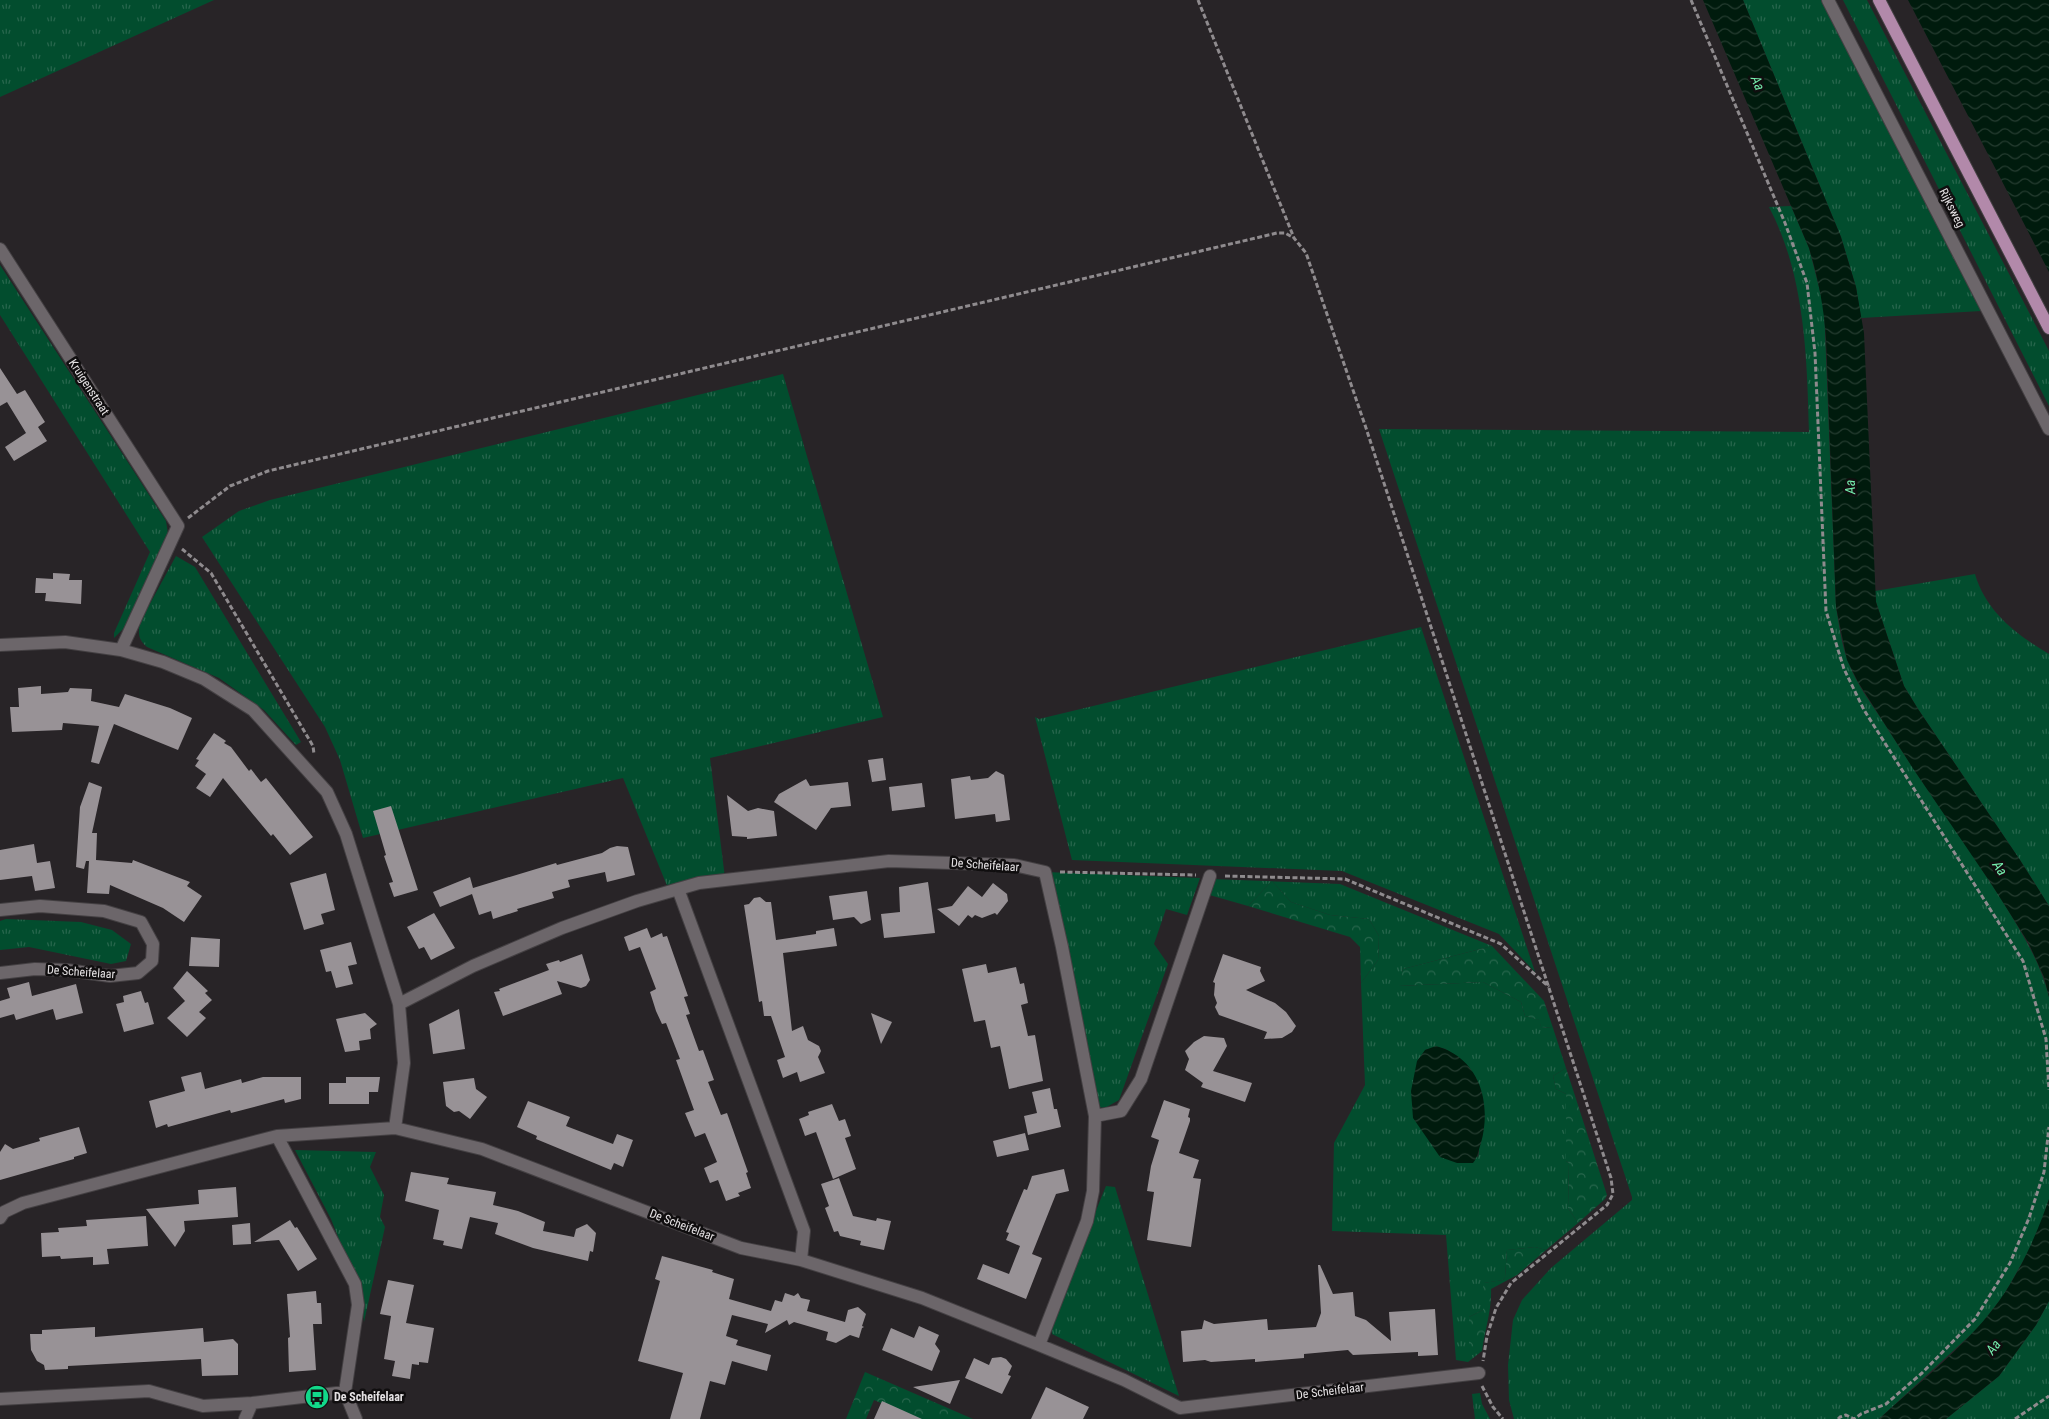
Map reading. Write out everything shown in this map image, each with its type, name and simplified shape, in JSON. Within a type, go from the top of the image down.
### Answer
[{"type":"main road","points":[[1879,0],[2049,328]]},
{"type":"street","name":"Rijksweg","points":[[1828,0],[2049,429]]},
{"type":"street","name":"Kruigenstraat","points":[[0,249],[178,526]]},
{"type":"street","points":[[121,650],[178,526]]},
{"type":"street","points":[[0,644],[65,642],[121,650],[163,662],[204,679],[253,710],[327,792],[346,834],[399,1004],[404,1063],[395,1128]]},
{"type":"street","name":"De Scheifelaar","points":[[399,1004],[473,966],[562,928],[699,882],[889,861],[1014,865],[1045,872]]},
{"type":"street","points":[[1039,1345],[1087,1221],[1093,1191],[1095,1116],[1062,947],[1045,872]]},
{"type":"street","points":[[1095,1116],[1121,1111],[1141,1079],[1210,876]]},
{"type":"street","points":[[678,889],[804,1231],[800,1260]]},
{"type":"street","name":"De Scheifelaar","points":[[0,910],[40,906],[104,911],[141,922],[153,944],[152,961],[138,973],[110,976],[67,970],[35,969],[0,973]]},
{"type":"street","name":"De Scheifelaar","points":[[0,1218],[4,1212],[23,1203],[277,1136],[395,1128],[482,1149],[741,1248],[800,1260],[922,1298],[1124,1380],[1180,1414],[1479,1373]]},
{"type":"street","points":[[277,1136],[355,1284],[358,1305],[345,1392],[356,1419]]},
{"type":"street","points":[[0,1399],[149,1391],[203,1406],[252,1403],[345,1392]]},
{"type":"street","points":[[245,1419],[252,1403]]},
{"type":"path","points":[[1198,0],[1294,238],[1306,253],[1612,1178],[1613,1194],[1607,1205],[1511,1283],[1496,1308],[1479,1373],[1484,1390],[1493,1407],[1503,1419]]},
{"type":"path","points":[[1691,0],[1785,223],[1807,283],[1815,352],[1826,611],[1844,669],[1864,710],[2023,961],[2046,1039],[2049,1090]]},
{"type":"path","points":[[178,526],[230,486],[268,471],[1277,233],[1285,233],[1294,238]]},
{"type":"path","points":[[171,542],[189,553],[211,573],[313,746],[316,779]]},
{"type":"path","points":[[1045,872],[1346,879],[1501,944],[1549,988]]},
{"type":"path","points":[[1838,1419],[1840,1416],[1846,1415],[1854,1419],[1861,1414],[1886,1404],[1922,1373],[1974,1319],[2010,1263],[2029,1218],[2044,1172],[2049,1127]]},
{"type":"path","points":[[2016,1419],[2049,1396]]},
{"type":"green space","points":[[0,0],[214,0],[0,97]]},
{"type":"green space","points":[[1743,0],[1822,0],[1981,311],[1861,318],[1856,287],[1841,237]]},
{"type":"green space","points":[[1843,0],[1867,0],[2049,351],[2049,406]]},
{"type":"green space","points":[[1791,206],[1809,248],[1824,307],[1836,607],[1843,646],[1851,669],[1861,687],[2001,899],[2029,946],[2045,983],[2049,997],[2049,1199],[2032,1245],[2004,1295],[1978,1328],[1879,1419],[1514,1419],[1509,1400],[1508,1365],[1513,1320],[1522,1300],[1551,1268],[1632,1200],[1632,1197],[1379,429],[1809,432],[1805,346],[1797,288],[1781,233],[1769,207]]},
{"type":"green space","points":[[0,265],[166,521],[168,534],[124,628],[114,638],[114,633],[150,552],[0,315]]},
{"type":"green space","points":[[783,374],[883,717],[710,758],[725,878],[670,893],[623,778],[363,838],[340,760],[325,727],[202,537],[239,511],[270,500]]},
{"type":"green space","points":[[176,556],[195,567],[301,742],[296,745],[264,710],[219,678],[147,647],[140,639],[140,622]]},
{"type":"green space","points":[[1975,574],[1987,600],[2004,621],[2025,639],[2049,654],[2049,906],[1904,686],[1876,602],[1875,591]]},
{"type":"green space","points":[[1421,627],[1535,972],[1499,934],[1342,871],[1072,860],[1035,717],[1039,719]]},
{"type":"green space","points":[[1045,872],[1200,878],[1187,915],[1166,909],[1154,944],[1168,964],[1119,1100],[1105,1108],[1091,1106]]},
{"type":"green space","points":[[1211,879],[1272,881],[1248,906],[1206,894]]},
{"type":"green space","points":[[1272,881],[1340,884],[1492,946],[1403,969],[1399,986],[1483,982],[1521,1002],[1525,1016],[1540,1020],[1541,1027],[1553,1028],[1566,1068],[1553,1076],[1556,1089],[1566,1094],[1566,1161],[1569,1163],[1568,1208],[1578,1223],[1546,1250],[1535,1247],[1507,1250],[1505,1277],[1503,1280],[1484,1283],[1483,1310],[1469,1317],[1469,1354],[1482,1351],[1468,1362],[1456,1360],[1446,1235],[1332,1231],[1334,1143],[1365,1085],[1361,983],[1378,960],[1379,936],[1369,919],[1330,915],[1291,902]],"holes":[[[1436,1047],[1446,1049],[1479,1151],[1478,1158],[1425,1050]]]},
{"type":"green space","points":[[1272,881],[1291,902],[1330,915],[1369,919],[1379,936],[1378,960],[1361,983],[1360,947],[1350,937],[1248,906]]},
{"type":"green space","points":[[6,919],[81,922],[112,930],[131,944],[126,961],[111,964],[29,947],[0,950],[0,921]]},
{"type":"green space","points":[[1492,946],[1544,1001],[1553,1028],[1541,1027],[1539,1020],[1525,1016],[1521,1002],[1483,982],[1398,986],[1403,969]]},
{"type":"green space","points":[[1566,1068],[1607,1195],[1578,1223],[1568,1208],[1569,1163],[1566,1161],[1566,1094],[1556,1089],[1553,1076]]},
{"type":"green space","points":[[295,1150],[376,1152],[370,1167],[384,1195],[380,1217],[385,1227],[364,1322],[361,1295],[331,1219]]},
{"type":"green space","points":[[1106,1186],[1115,1187],[1179,1396],[1052,1334],[1053,1316]]},
{"type":"green space","points":[[1535,1247],[1546,1250],[1517,1275],[1491,1289],[1482,1351],[1469,1355],[1469,1317],[1483,1310],[1483,1283],[1503,1280],[1505,1277],[1507,1250]]},
{"type":"green space","points":[[2049,1301],[2049,1419],[1946,1419],[1999,1376],[2036,1325]]},
{"type":"green space","points":[[865,1372],[973,1419],[917,1419],[874,1400],[866,1419],[846,1419]]},
{"type":"green space","points":[[1480,1393],[1482,1404],[1490,1419],[1475,1419],[1472,1394]]},
{"type":"water","name":"Aa","points":[[1703,0],[1743,0],[1841,237],[1856,287],[1864,333],[1876,602],[1904,686],[2049,906],[2049,997],[2044,977],[2028,942],[1914,770],[1858,682],[1847,660],[1836,607],[1826,339],[1818,282],[1809,248]]},
{"type":"water","points":[[1908,0],[2049,0],[2049,272]]},
{"type":"water","points":[[1436,1046],[1451,1052],[1463,1061],[1472,1071],[1479,1084],[1485,1113],[1484,1128],[1478,1154],[1473,1163],[1457,1163],[1440,1157],[1413,1118],[1411,1091],[1417,1061],[1425,1050]]},
{"type":"water","name":"Aa","points":[[2049,1199],[2049,1301],[2036,1325],[1999,1376],[1946,1419],[1879,1419],[1954,1352],[1989,1314],[2020,1267],[2036,1234]]},
{"type":"building","points":[[0,368],[17,394],[25,390],[45,422],[38,427],[47,441],[14,461],[5,447],[26,433],[7,402],[0,406]]},
{"type":"building","points":[[53,573],[70,574],[69,580],[82,580],[81,604],[45,601],[46,593],[35,593],[36,578],[53,579]]},
{"type":"building","points":[[41,686],[41,694],[68,692],[70,688],[92,689],[91,701],[119,707],[125,694],[170,708],[192,718],[178,750],[114,724],[99,764],[91,762],[99,726],[63,723],[62,730],[12,732],[10,707],[19,707],[18,688]]},
{"type":"building","points":[[214,733],[226,741],[224,743],[231,747],[249,771],[251,769],[261,782],[266,778],[313,837],[290,855],[273,834],[271,836],[223,778],[210,797],[196,788],[206,774],[195,766],[199,760],[196,759]]},
{"type":"building","points":[[883,758],[886,780],[872,782],[868,760]]},
{"type":"building","points":[[996,771],[1004,775],[1010,820],[996,822],[995,814],[955,819],[951,779],[970,776],[971,780],[988,778]]},
{"type":"building","points":[[806,779],[810,786],[848,782],[851,806],[831,808],[816,830],[774,802],[779,794]]},
{"type":"building","points":[[89,782],[102,787],[92,833],[97,833],[96,860],[132,863],[133,860],[190,882],[187,886],[202,896],[184,922],[163,908],[110,885],[109,894],[87,893],[89,861],[86,861],[84,869],[76,867],[80,807]]},
{"type":"building","points":[[922,783],[925,807],[892,811],[889,787]]},
{"type":"building","points":[[727,795],[748,811],[758,808],[774,811],[777,836],[747,839],[747,837],[732,836]]},
{"type":"building","points":[[391,806],[418,890],[394,897],[389,883],[393,882],[384,856],[386,855],[373,811]]},
{"type":"building","points":[[34,844],[37,863],[50,861],[55,888],[35,891],[32,876],[0,880],[0,850]]},
{"type":"building","points":[[617,846],[628,847],[635,875],[607,882],[605,872],[568,880],[570,887],[552,892],[554,898],[517,909],[518,911],[493,919],[491,911],[479,915],[472,894],[440,907],[433,892],[470,877],[473,888],[556,863],[557,865],[602,853]]},
{"type":"building","points":[[326,873],[335,910],[321,914],[324,924],[304,930],[290,883]]},
{"type":"building","points":[[928,882],[935,933],[884,938],[881,914],[900,912],[899,887]]},
{"type":"building","points":[[993,883],[1007,894],[1008,901],[997,915],[995,913],[982,918],[975,915],[972,918],[968,915],[959,926],[937,909],[952,906],[968,886],[982,897]]},
{"type":"building","points":[[867,891],[871,920],[861,924],[854,917],[833,920],[829,896]]},
{"type":"building","points":[[760,897],[766,902],[771,902],[776,940],[816,934],[816,931],[834,928],[837,946],[783,953],[792,1031],[803,1026],[808,1040],[819,1046],[821,1051],[818,1057],[825,1073],[800,1082],[797,1072],[783,1078],[777,1060],[785,1057],[771,1016],[764,1016],[762,1001],[759,1002],[744,905],[749,904],[754,898]]},
{"type":"building","points":[[434,913],[455,948],[431,960],[424,947],[419,949],[407,927]]},
{"type":"building","points":[[647,928],[651,938],[662,933],[663,937],[667,936],[688,996],[684,997],[690,1014],[686,1015],[699,1051],[703,1050],[714,1080],[708,1082],[721,1115],[727,1113],[748,1172],[746,1173],[751,1188],[738,1193],[740,1196],[726,1201],[718,1180],[710,1183],[704,1168],[717,1162],[705,1133],[695,1137],[685,1113],[694,1110],[676,1060],[680,1059],[666,1023],[662,1024],[656,1011],[650,992],[656,989],[640,947],[629,951],[624,937]]},
{"type":"building","points":[[191,937],[220,939],[219,967],[189,966]]},
{"type":"building","points":[[351,942],[357,964],[348,966],[353,984],[336,988],[331,971],[326,972],[320,950]]},
{"type":"building","points":[[582,954],[590,980],[586,986],[581,988],[557,981],[562,994],[503,1016],[494,992],[549,970],[546,964],[559,960],[560,962]]},
{"type":"building","points":[[1223,954],[1261,967],[1260,971],[1265,981],[1246,990],[1275,1003],[1286,1012],[1296,1026],[1292,1032],[1282,1038],[1264,1039],[1267,1032],[1219,1015],[1215,1007],[1217,1003],[1214,995],[1215,983],[1213,982]]},
{"type":"building","points":[[986,964],[988,973],[1016,967],[1020,984],[1024,983],[1028,1003],[1021,1005],[1028,1036],[1035,1035],[1043,1081],[1009,1089],[1000,1046],[991,1048],[985,1020],[974,1022],[962,969]]},
{"type":"building","points":[[187,971],[208,991],[205,993],[212,1000],[199,1012],[206,1018],[187,1037],[167,1018],[185,1001],[173,988]]},
{"type":"building","points":[[29,982],[32,996],[76,984],[83,1013],[56,1020],[53,1009],[16,1020],[14,1014],[0,1018],[0,1001],[10,998],[7,988]]},
{"type":"building","points":[[141,991],[145,1003],[148,1002],[154,1024],[124,1032],[116,1004],[124,1002],[123,996]]},
{"type":"building","points":[[459,1009],[465,1049],[433,1054],[429,1024]]},
{"type":"building","points":[[365,1013],[377,1024],[370,1029],[371,1039],[359,1041],[360,1050],[345,1052],[336,1019]]},
{"type":"building","points":[[871,1013],[892,1022],[881,1044]]},
{"type":"building","points":[[1204,1036],[1224,1038],[1227,1046],[1213,1071],[1252,1083],[1245,1102],[1201,1087],[1203,1083],[1185,1070],[1189,1059],[1185,1051]]},
{"type":"building","points":[[201,1072],[205,1089],[241,1079],[242,1083],[263,1077],[301,1077],[301,1099],[285,1103],[284,1099],[231,1113],[230,1110],[168,1127],[167,1124],[156,1128],[149,1101],[185,1091],[181,1077]]},
{"type":"building","points":[[346,1077],[380,1077],[378,1092],[369,1092],[369,1104],[329,1104],[329,1083],[346,1083]]},
{"type":"building","points":[[474,1078],[476,1089],[487,1097],[470,1119],[459,1111],[454,1112],[446,1106],[443,1082]]},
{"type":"building","points":[[1050,1088],[1054,1109],[1057,1109],[1061,1127],[1028,1135],[1024,1116],[1037,1113],[1032,1092]]},
{"type":"building","points":[[1164,1100],[1190,1109],[1188,1117],[1190,1121],[1179,1153],[1199,1160],[1193,1178],[1201,1179],[1191,1247],[1147,1240],[1154,1192],[1147,1191],[1151,1166],[1159,1140],[1151,1137]]},
{"type":"building","points":[[528,1101],[570,1117],[566,1126],[613,1144],[617,1134],[633,1140],[623,1167],[614,1163],[611,1170],[536,1139],[537,1136],[517,1127]]},
{"type":"building","points":[[832,1104],[839,1121],[845,1119],[851,1136],[845,1138],[856,1169],[833,1179],[816,1132],[805,1136],[799,1119],[809,1115],[808,1112]]},
{"type":"building","points":[[79,1127],[87,1153],[74,1157],[74,1159],[0,1180],[0,1152],[5,1144],[13,1149],[40,1141],[39,1138]]},
{"type":"building","points":[[1025,1133],[1029,1150],[997,1157],[993,1141]]},
{"type":"building","points":[[1064,1169],[1069,1191],[1056,1194],[1032,1254],[1042,1258],[1026,1299],[977,1279],[983,1264],[1009,1274],[1020,1246],[1006,1240],[1009,1233],[1006,1232],[1024,1189],[1027,1190],[1032,1176]]},
{"type":"building","points":[[411,1172],[449,1178],[447,1184],[496,1192],[493,1205],[518,1211],[545,1222],[543,1231],[574,1237],[576,1229],[587,1224],[596,1233],[593,1252],[590,1251],[588,1261],[533,1248],[495,1234],[498,1223],[470,1217],[462,1249],[443,1245],[444,1241],[433,1239],[439,1210],[405,1201]]},
{"type":"building","points":[[839,1178],[853,1216],[876,1221],[877,1218],[891,1221],[884,1250],[860,1245],[861,1241],[840,1236],[838,1231],[834,1232],[825,1208],[829,1206],[821,1184]]},
{"type":"building","points":[[236,1187],[238,1217],[184,1221],[185,1231],[175,1247],[146,1209],[199,1204],[198,1190]]},
{"type":"building","points":[[146,1216],[148,1246],[107,1249],[109,1264],[93,1265],[93,1257],[61,1259],[60,1256],[42,1257],[41,1233],[59,1232],[58,1228],[87,1226],[86,1220]]},
{"type":"building","points":[[290,1220],[295,1228],[297,1227],[317,1259],[298,1271],[279,1240],[254,1242]]},
{"type":"building","points":[[250,1223],[251,1244],[233,1245],[232,1225]]},
{"type":"building","points":[[662,1256],[713,1270],[712,1272],[734,1279],[729,1299],[771,1311],[775,1300],[782,1302],[785,1293],[794,1296],[798,1293],[801,1298],[810,1300],[807,1311],[845,1322],[848,1310],[858,1307],[866,1314],[862,1326],[864,1327],[859,1338],[850,1335],[836,1343],[826,1340],[828,1332],[794,1322],[789,1325],[787,1320],[765,1333],[768,1324],[732,1315],[726,1336],[738,1340],[736,1345],[771,1355],[767,1371],[732,1361],[725,1385],[710,1381],[700,1419],[670,1419],[683,1373],[638,1361],[660,1281],[655,1279]]},
{"type":"building","points":[[1318,1265],[1320,1265],[1333,1294],[1353,1292],[1355,1316],[1366,1320],[1391,1341],[1389,1312],[1435,1309],[1438,1355],[1418,1356],[1418,1352],[1353,1355],[1348,1350],[1304,1354],[1304,1358],[1255,1362],[1255,1359],[1183,1362],[1181,1331],[1202,1329],[1204,1320],[1214,1324],[1267,1319],[1268,1330],[1316,1327],[1321,1313]]},
{"type":"building","points":[[388,1280],[414,1285],[406,1323],[434,1328],[428,1363],[419,1362],[419,1365],[412,1364],[410,1379],[392,1376],[395,1361],[384,1359],[391,1316],[380,1314]]},
{"type":"building","points":[[316,1291],[317,1303],[321,1303],[322,1324],[313,1324],[316,1370],[289,1372],[288,1338],[290,1337],[287,1294]]},
{"type":"building","points":[[919,1326],[939,1335],[935,1344],[940,1351],[932,1371],[882,1350],[891,1328],[914,1338]]},
{"type":"building","points":[[95,1327],[95,1337],[203,1328],[204,1342],[233,1339],[238,1344],[238,1375],[202,1376],[201,1359],[68,1366],[68,1369],[45,1370],[44,1365],[37,1361],[31,1350],[30,1334],[42,1334],[42,1330]]},
{"type":"building","points":[[1001,1357],[1006,1359],[1012,1366],[1008,1375],[1011,1376],[1002,1394],[965,1378],[974,1358],[989,1365],[992,1358]]},
{"type":"building","points":[[960,1380],[950,1404],[913,1387]]},
{"type":"building","points":[[1046,1387],[1089,1407],[1083,1419],[1031,1419]]},
{"type":"building","points":[[882,1401],[922,1419],[874,1419]]},
{"type":"place","name":"De Scheifelaar","points":[[317,1397]]}]
